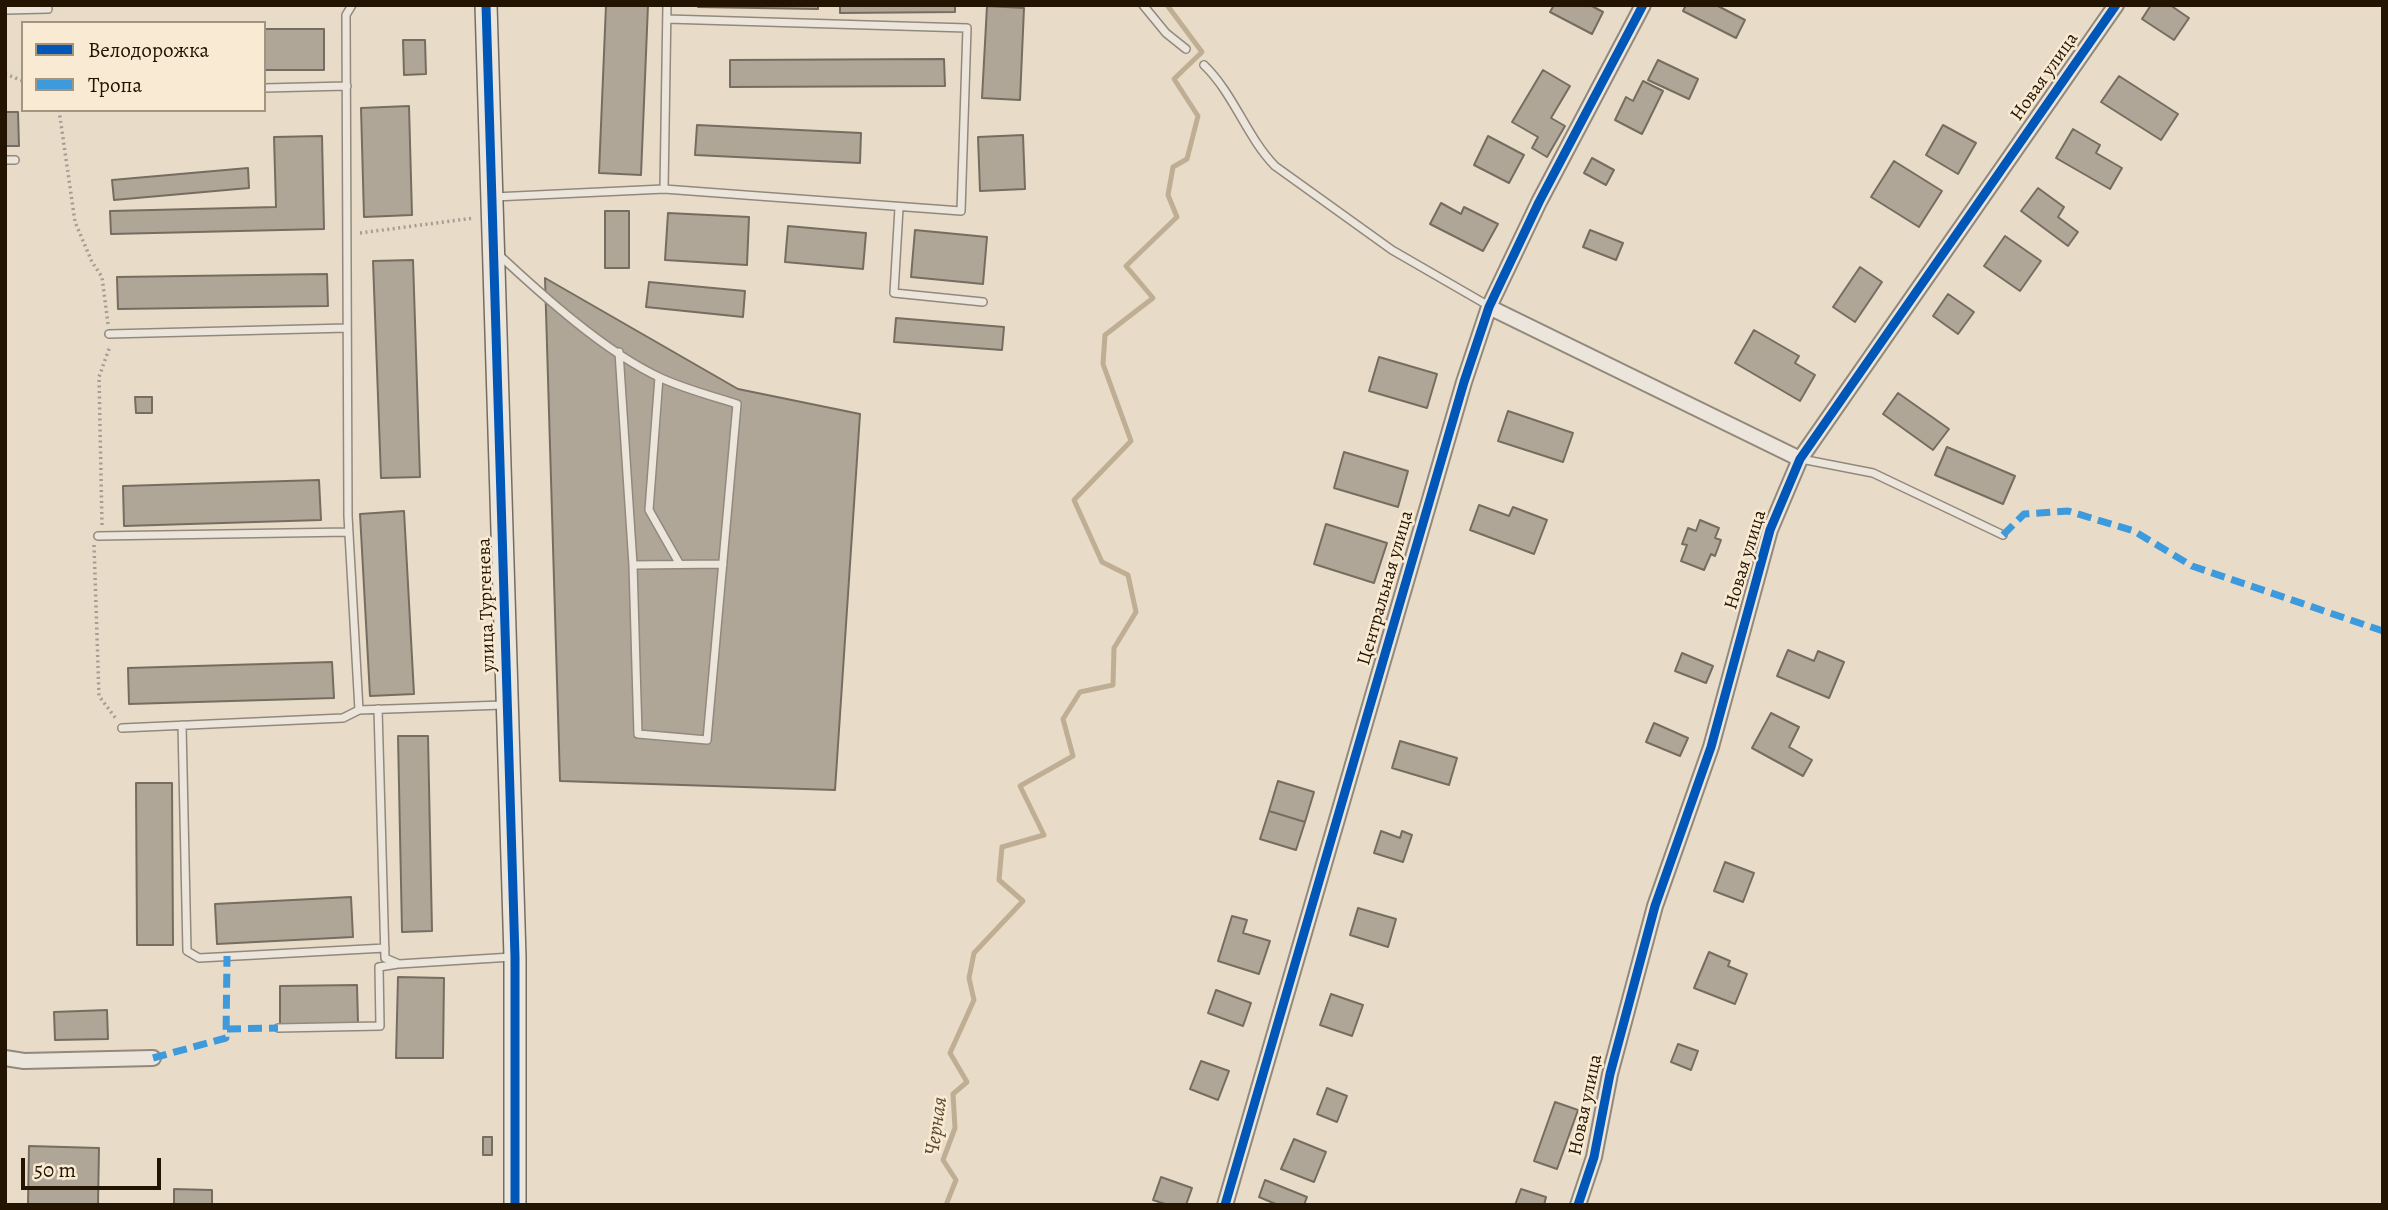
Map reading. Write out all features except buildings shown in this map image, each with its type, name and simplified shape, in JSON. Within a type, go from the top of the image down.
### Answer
[{"type":"street","name":"улица Тургенева","points":[[486,5],[515,957],[515,1205]]},
{"type":"street","name":"Центральная улица","points":[[1225,1205],[1457,408],[1489,307],[1539,202],[1643,5]]},
{"type":"street","name":"Новая улица","points":[[1578,1205],[1594,1157],[1610,1074],[1656,906],[1711,747],[1770,530],[1800,459],[2116,5]]},
{"type":"street","points":[[1489,307],[1800,459]]},
{"type":"street","points":[[5,1058],[24,1061],[153,1058]]},
{"type":"lane","points":[[352,5],[346,15],[349,532],[359,710]]},
{"type":"lane","points":[[664,189],[667,5]]},
{"type":"lane","points":[[1143,5],[1166,33],[1186,49]]},
{"type":"lane","points":[[5,10],[48,9]]},
{"type":"lane","points":[[492,206],[664,189],[961,211],[967,28],[667,19]]},
{"type":"lane","points":[[1204,65],[1219,79],[1260,150],[1275,166],[1392,250],[1489,307]]},
{"type":"lane","points":[[266,88],[346,86]]},
{"type":"lane","points":[[5,160],[15,160]]},
{"type":"lane","points":[[899,208],[894,293],[984,302]]},
{"type":"lane","points":[[494,251],[546,299],[619,352],[659,377],[737,404],[707,740],[638,734],[633,565],[619,352]]},
{"type":"lane","points":[[109,334],[347,328]]},
{"type":"lane","points":[[659,377],[649,510],[679,563]]},
{"type":"lane","points":[[1800,459],[1873,473],[2003,535]]},
{"type":"lane","points":[[98,536],[349,532]]},
{"type":"lane","points":[[633,565],[723,564]]},
{"type":"lane","points":[[122,728],[343,718],[359,710],[508,705]]},
{"type":"lane","points":[[378,709],[385,958],[399,964]]},
{"type":"lane","points":[[182,725],[187,951],[199,958],[385,948]]},
{"type":"lane","points":[[278,1028],[380,1026],[379,967],[515,957]]},
{"type":"path","points":[[59,112],[75,222],[92,262],[102,277],[109,334],[110,350],[99,377],[103,522],[93,549],[99,696],[122,728]]},
{"type":"path","points":[[347,235],[492,206]]},
{"type":"waterway","name":"Черная","points":[[946,1205],[956,1180],[943,1160],[955,1128],[953,1094],[967,1082],[950,1053],[974,1000],[969,978],[974,953],[1023,901],[999,880],[1002,847],[1044,835],[1020,786],[1073,756],[1063,719],[1080,692],[1113,685],[1114,648],[1136,612],[1128,575],[1102,562],[1074,500],[1131,441],[1103,364],[1105,335],[1153,298],[1126,266],[1177,217],[1168,195],[1173,167],[1187,159],[1198,116],[1174,79],[1202,52],[1167,5]]},
{"type":"marked path","points":[[2003,535],[2024,514],[2068,511],[2134,531],[2192,566],[2383,631]]},
{"type":"marked path","points":[[153,1058],[226,1038],[227,956]]},
{"type":"marked path","points":[[227,1029],[278,1028]]},
{"type":"cycle path","points":[[486,5],[515,957],[515,1205]]},
{"type":"cycle path","points":[[1225,1205],[1464,382],[1489,307],[1539,202],[1643,5]]},
{"type":"cycle path","points":[[1578,1205],[1594,1157],[1610,1074],[1655,906],[1711,747],[1770,530],[1800,459],[2116,5]]}]
